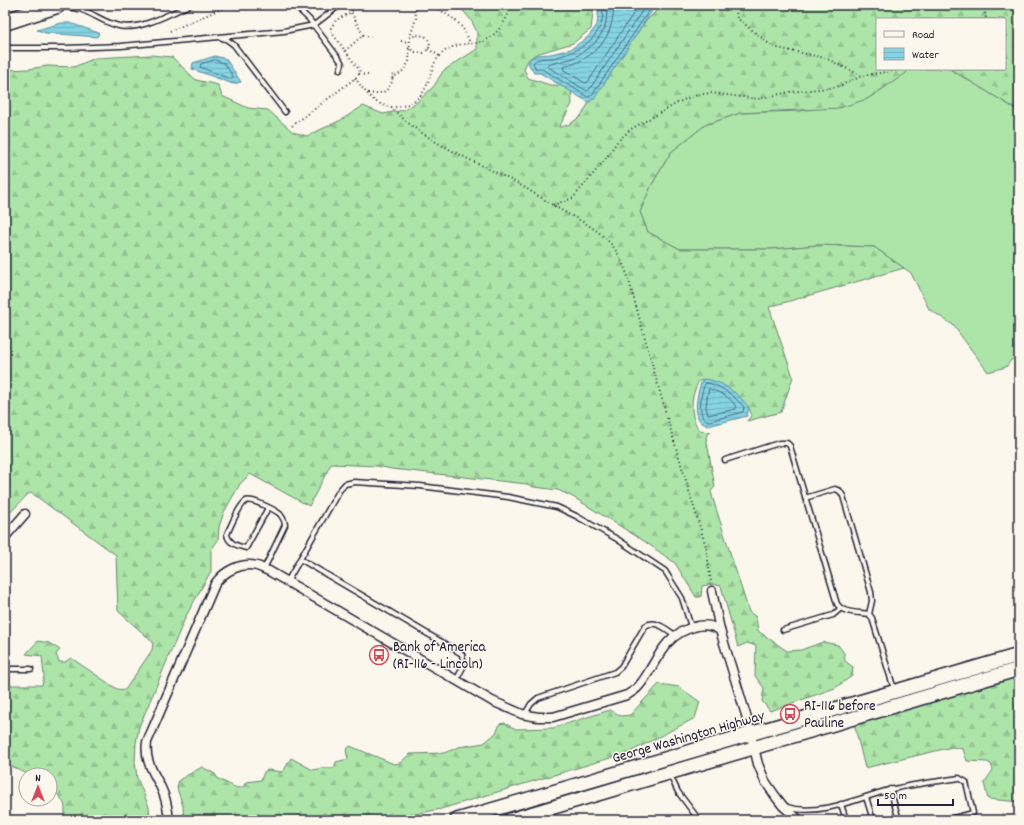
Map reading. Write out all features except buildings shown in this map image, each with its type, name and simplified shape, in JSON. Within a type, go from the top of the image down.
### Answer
[{"type":"highway","points":[[5,22],[50,8]]},
{"type":"main road","name":"George Washington Highway","points":[[457,820],[1019,654]]},
{"type":"main road","name":"George Washington Highway","points":[[510,820],[525,818],[670,773],[1019,669]]},
{"type":"main road","points":[[895,691],[899,705]]},
{"type":"street","points":[[5,537],[25,514]]},
{"type":"street","points":[[169,820],[164,794],[147,758],[147,742],[215,584],[222,574],[231,569],[244,566],[257,566],[264,569],[492,701],[507,709],[525,715],[538,717],[553,717],[627,695],[637,689],[664,646],[675,635],[691,627],[711,625],[720,630]]},
{"type":"street","points":[[712,591],[720,630],[732,665],[758,764],[765,781],[783,806],[799,820]]},
{"type":"lane","points":[[50,8],[78,8],[111,23],[127,27],[143,24],[190,5]]},
{"type":"lane","points":[[294,5],[304,13],[340,60],[342,64],[340,70]]},
{"type":"lane","points":[[5,48],[115,47],[284,31],[314,25],[340,5]]},
{"type":"lane","points":[[217,37],[226,39],[234,45],[285,112]]},
{"type":"lane","points":[[725,460],[779,443],[787,442],[791,449],[836,604],[840,609],[846,611],[869,614]]},
{"type":"lane","points":[[287,582],[345,484],[354,482],[420,486],[508,498],[557,507],[576,516],[618,539],[665,571],[682,598],[691,627]]},
{"type":"lane","points":[[805,498],[835,489],[843,496],[871,592],[872,602],[869,614],[872,618],[895,691]]},
{"type":"lane","points":[[264,569],[286,525],[285,520],[279,514],[268,508],[253,500],[247,500],[242,505],[227,534],[227,538],[230,541],[246,548],[268,508]]},
{"type":"lane","points":[[300,558],[462,654],[464,665],[456,681]]},
{"type":"lane","points":[[783,630],[833,615],[840,609]]},
{"type":"lane","points":[[525,715],[531,704],[538,698],[615,672],[621,667],[645,626],[649,623],[656,623],[675,635]]},
{"type":"lane","points":[[5,669],[31,669]]},
{"type":"lane","points":[[670,773],[678,792],[699,820]]},
{"type":"lane","points":[[783,806],[792,809],[810,810],[841,804],[890,789],[959,778],[966,782],[973,813],[946,820]]},
{"type":"lane","points":[[890,789],[899,820]]},
{"type":"lane","points":[[866,797],[872,820]]},
{"type":"lane","points":[[841,804],[846,820]]},
{"type":"path","points":[[170,30],[230,5]]},
{"type":"path","points":[[392,78],[399,75],[407,66],[410,59],[408,48],[411,32],[416,21],[415,5]]},
{"type":"path","points":[[432,5],[460,23],[466,32],[470,43]]},
{"type":"path","points":[[355,78],[367,93],[381,105],[391,107],[408,105],[420,96],[428,83],[434,63],[440,56],[454,46],[481,42],[494,35],[506,19],[512,5]]},
{"type":"path","points":[[736,5],[737,18],[773,47],[825,58],[862,76]]},
{"type":"path","points":[[984,5],[986,18]]},
{"type":"path","points":[[351,12],[363,35]]},
{"type":"path","points":[[408,48],[415,52],[423,53],[428,49],[430,42],[425,36],[416,34],[410,36]]},
{"type":"path","points":[[345,51],[363,35],[371,36]]},
{"type":"path","points":[[400,40],[409,42]]},
{"type":"path","points":[[428,49],[440,56]]},
{"type":"path","points":[[553,205],[573,198],[604,162],[618,142],[632,129],[683,100],[697,95],[710,93],[758,99],[789,92],[830,88],[839,86],[862,76],[897,70]]},
{"type":"path","points":[[367,93],[377,94],[386,91],[390,86],[393,72]]},
{"type":"path","points":[[359,74],[368,75]]},
{"type":"path","points":[[391,107],[408,124],[429,138],[511,180],[599,233],[608,240],[621,260],[629,282],[668,421],[706,546],[711,574],[712,591]]},
{"type":"green space","points":[[458,5],[594,5],[591,29],[573,43],[536,54],[528,60],[524,69],[528,78],[550,85],[571,86],[572,104],[559,127],[561,127],[570,124],[581,116],[641,26],[662,5],[1019,5],[1019,111],[952,70],[1006,70],[1006,18],[876,18],[876,70],[908,70],[905,74],[867,99],[839,108],[740,113],[705,125],[671,152],[651,186],[640,212],[648,232],[680,249],[773,249],[818,245],[874,247],[904,268],[769,307],[793,377],[781,412],[747,421],[751,415],[745,403],[725,390],[704,381],[699,381],[692,400],[692,413],[696,425],[700,431],[711,432],[708,433],[706,437],[715,487],[711,491],[712,496],[749,612],[756,617],[758,631],[787,651],[801,650],[823,642],[838,645],[844,653],[845,661],[853,667],[852,676],[835,688],[770,711],[762,701],[764,688],[755,676],[756,646],[747,643],[738,647],[721,586],[713,584],[702,586],[701,597],[696,597],[675,563],[644,541],[573,497],[558,490],[534,487],[527,484],[377,466],[331,464],[309,506],[250,474],[240,484],[224,512],[219,527],[218,540],[211,550],[211,571],[186,616],[139,727],[135,762],[137,778],[149,807],[150,820],[62,820],[65,806],[58,795],[58,767],[18,767],[18,770],[5,763],[5,685],[42,685],[44,676],[42,656],[26,654],[38,641],[49,643],[60,650],[56,654],[59,662],[65,662],[71,658],[117,689],[125,690],[152,650],[153,642],[118,611],[116,555],[33,494],[29,493],[7,516],[7,538],[5,540],[5,70],[29,69],[47,66],[74,67],[95,58],[151,55],[172,57],[196,80],[218,85],[222,96],[248,108],[268,110],[293,132],[307,136],[341,120],[363,106],[383,114],[404,110],[417,102],[434,86],[443,71],[477,49],[477,32],[471,20]]},
{"type":"green space","points":[[908,70],[952,70],[1019,111],[1019,357],[1011,360],[1006,367],[988,372],[953,325],[929,309],[911,273],[874,247],[818,245],[773,249],[680,249],[648,232],[640,212],[651,186],[671,152],[705,125],[740,113],[801,111],[867,99]]},
{"type":"green space","points":[[1019,674],[1019,802],[988,799],[984,783],[993,770],[991,764],[987,762],[967,761],[963,749],[952,747],[865,768],[854,723]]},
{"type":"green space","points":[[659,684],[679,687],[700,702],[695,718],[630,752],[441,809],[383,820],[184,820],[183,806],[177,788],[179,780],[202,767],[215,774],[218,779],[237,788],[243,787],[246,782],[261,780],[264,772],[268,770],[283,772],[291,758],[313,770],[334,768],[336,762],[348,759],[346,750],[350,746],[394,764],[400,763],[410,754],[444,753],[459,747],[484,743],[496,733],[500,724],[504,723],[516,729],[553,728],[610,710],[621,716],[630,715]]},
{"type":"water","points":[[599,5],[659,5],[652,11],[594,99],[588,102],[540,73],[534,73],[528,63],[531,58],[536,55],[551,54],[571,49],[588,37],[597,25]]},
{"type":"water","points":[[61,23],[70,23],[99,33],[97,37],[46,33],[37,30]]},
{"type":"water","points":[[215,56],[226,59],[241,82],[233,84],[192,69],[193,63]]},
{"type":"water","points":[[703,379],[717,382],[734,392],[749,407],[747,416],[708,426],[703,424],[697,413],[697,403],[698,392]]},
{"type":"place","name":"Bank of America (RI-116 - Lincoln)","points":[[379,655]]},
{"type":"place","name":"RI-116 before Pauline","points":[[790,714]]}]
